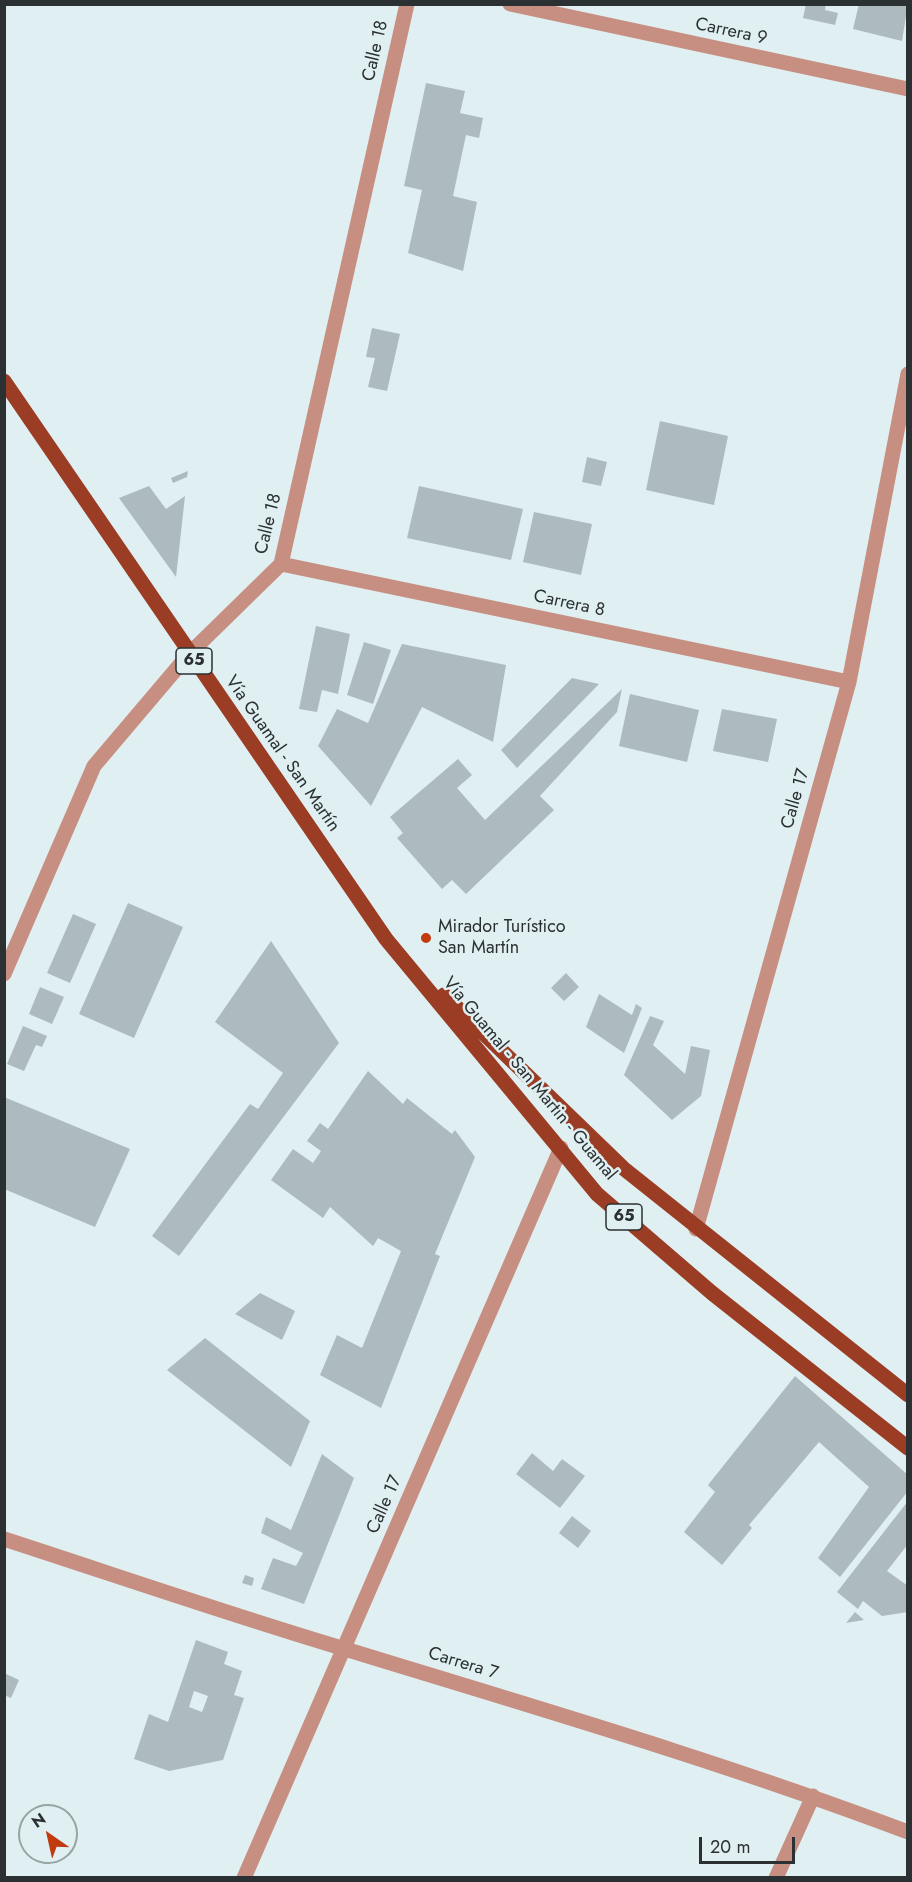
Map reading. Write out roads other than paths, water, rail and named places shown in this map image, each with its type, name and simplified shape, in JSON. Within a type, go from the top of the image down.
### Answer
[{"type":"main road","name":"Vía Guamal - San Martín","points":[[4,381],[386,939]]},
{"type":"main road","name":"Vía Guamal - San Martin - Guamal","points":[[386,939],[597,1194],[712,1293],[908,1448]]},
{"type":"main road","name":"Vía Guamal - San Martin - Guamal","points":[[386,939],[623,1168],[908,1395]]},
{"type":"street","name":"Calle 18","points":[[4,974],[94,766],[189,654],[281,564],[407,4]]},
{"type":"street","name":"Carrera 9","points":[[510,4],[908,89]]},
{"type":"street","name":"Calle 17","points":[[696,1228],[849,682],[908,374]]},
{"type":"street","name":"Carrera 8","points":[[281,564],[849,682]]},
{"type":"street","name":"Calle 17","points":[[244,1878],[561,1148]]},
{"type":"street","name":"Carrera 7","points":[[4,1539],[343,1649],[558,1712],[813,1796],[908,1832]]},
{"type":"street","points":[[776,1878],[813,1796]]},
{"type":"place","name":"Mirador Turístico San Martín","points":[[426,938]]}]
